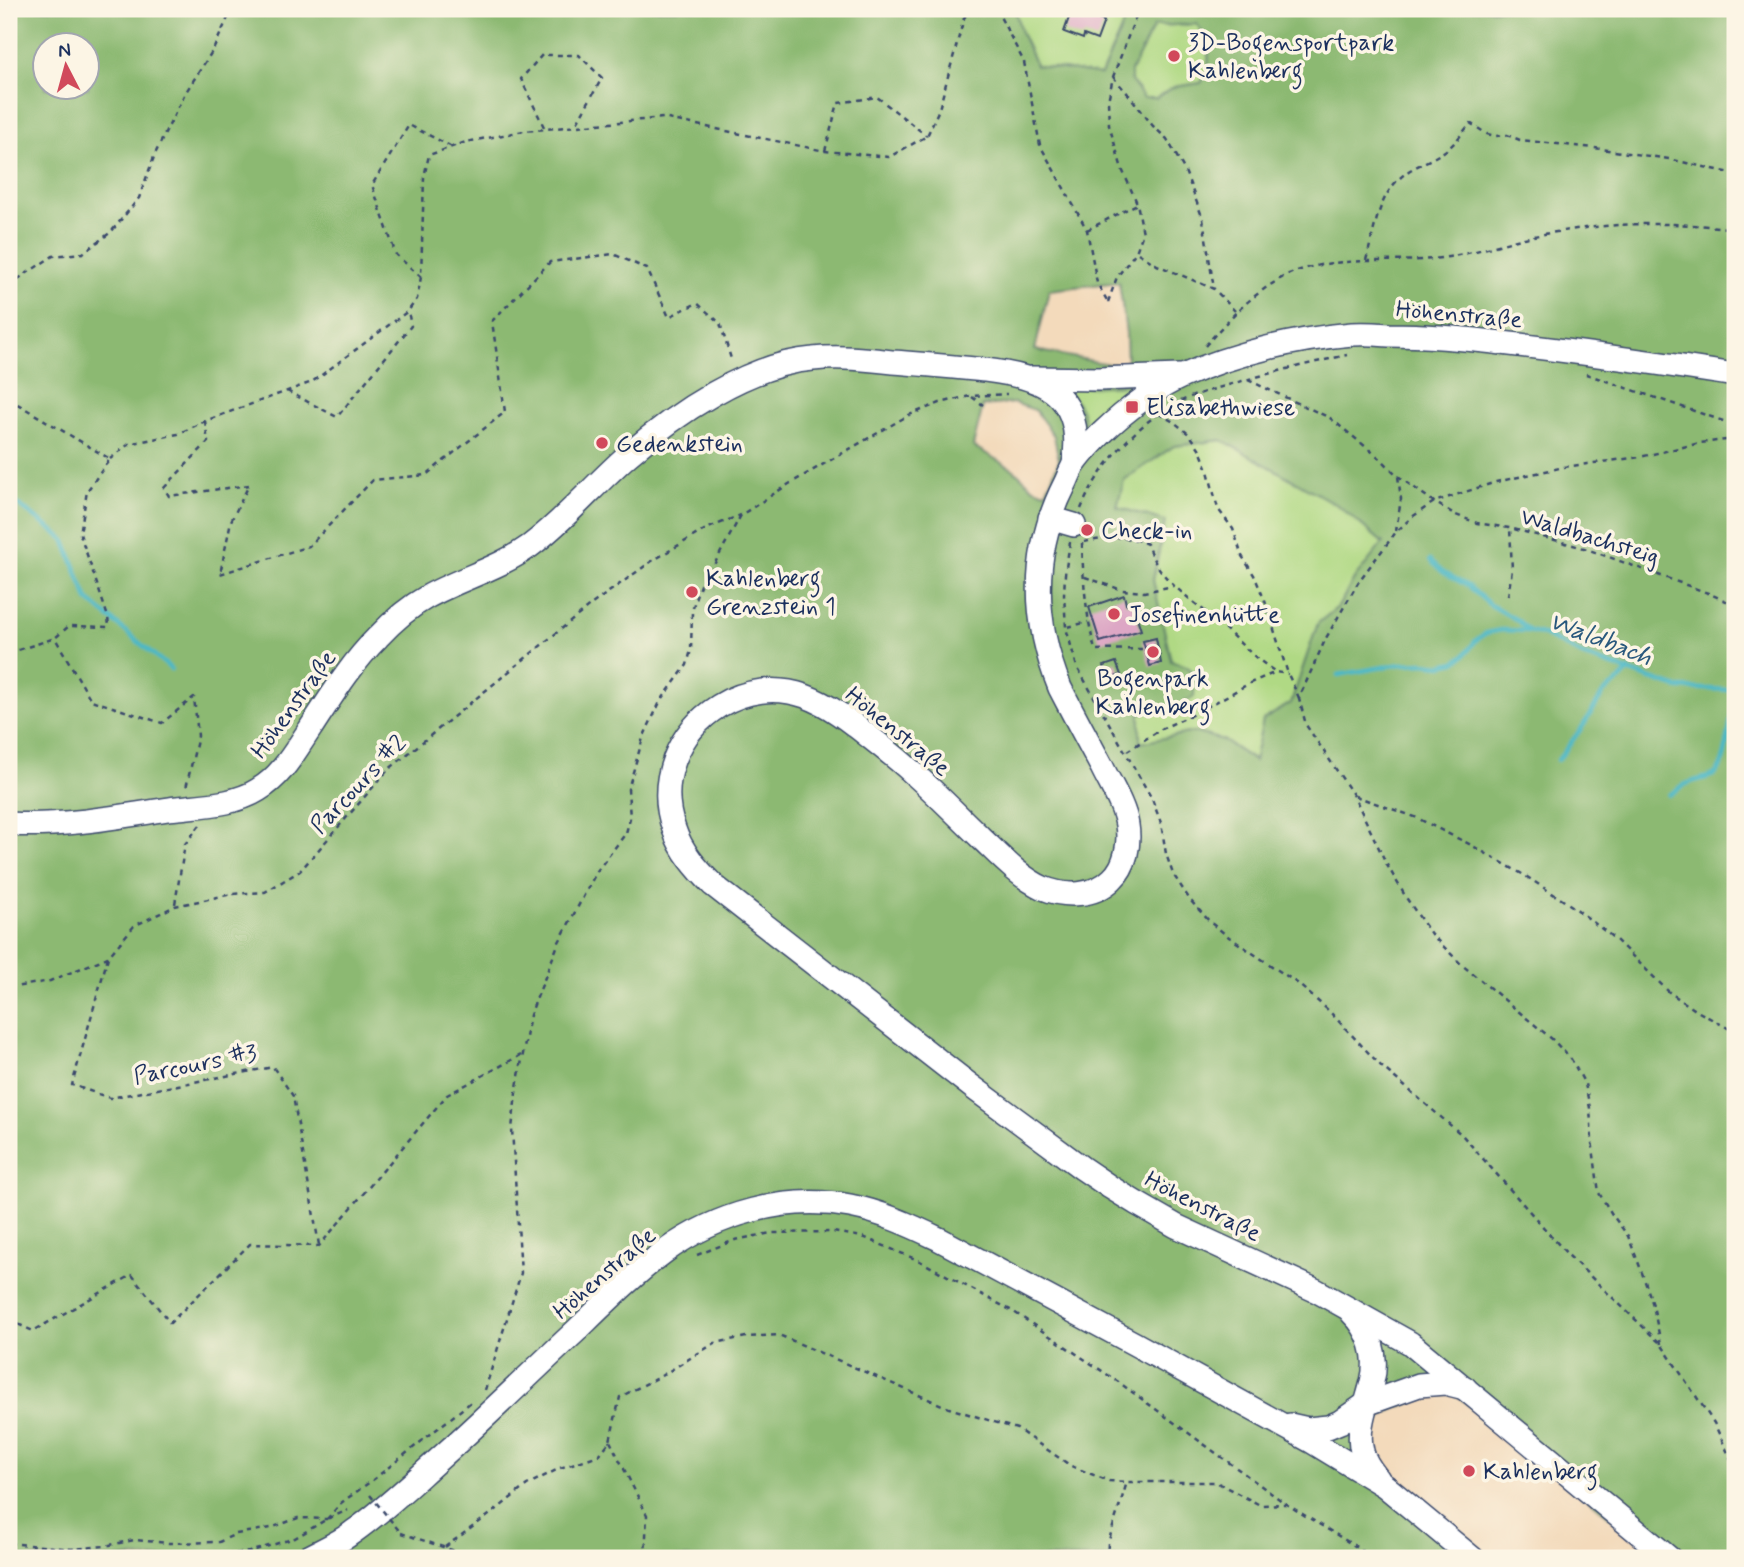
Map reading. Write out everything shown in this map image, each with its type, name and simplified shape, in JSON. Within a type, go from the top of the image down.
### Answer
[{"type":"street","name":"Höhenstraße","points":[[1074,464],[1115,420],[1182,376],[1229,359],[1292,342],[1354,334],[1418,335],[1735,375]]},
{"type":"street","name":"Höhenstraße","points":[[11,824],[60,823],[216,803],[245,797],[267,784],[290,759],[360,656],[395,620],[424,598],[517,555],[546,532],[628,455],[683,413],[738,381],[767,368],[812,359],[845,358],[996,371],[1041,384],[1182,376]]},
{"type":"street","name":"Höhenstraße","points":[[1041,384],[1067,407],[1074,423],[1077,449],[1074,464],[1050,518],[1043,546],[1038,584],[1041,622],[1048,655],[1060,688],[1112,786],[1125,817],[1128,828],[1126,852],[1121,867],[1113,878],[1104,886],[1079,894],[1066,894],[1041,887],[1022,875],[912,771],[835,711],[818,701],[782,691],[762,690],[729,700],[712,710],[684,737],[674,756],[669,776],[667,795],[674,830],[690,859],[713,885],[971,1086],[1082,1168],[1176,1226],[1317,1291],[1410,1343],[1669,1558]]},
{"type":"street","points":[[1050,518],[1078,533]]},
{"type":"street","name":"Höhenstraße","points":[[306,1558],[350,1534],[379,1513],[663,1252],[705,1226],[757,1209],[828,1203],[889,1217],[939,1239],[1311,1441],[1385,1486],[1472,1558]]},
{"type":"street","name":"Höhenstraße","points":[[1338,1303],[1362,1323],[1372,1346],[1373,1380],[1360,1431],[1362,1451],[1370,1469],[1385,1486]]},
{"type":"street","name":"Höhenstraße","points":[[1252,1409],[1278,1422],[1318,1429],[1340,1422],[1366,1404],[1419,1385],[1446,1383],[1465,1388]]},
{"type":"path","points":[[9,285],[53,256],[83,253],[111,232],[139,198],[155,154],[184,95],[213,50],[232,9]]},
{"type":"path","points":[[9,653],[55,638],[69,626],[109,627],[80,534],[87,491],[110,459],[129,444],[178,434],[205,421],[312,382],[408,311],[417,299],[421,277],[424,177],[429,155],[466,142],[524,131],[663,118],[825,151],[889,157],[927,136],[939,108],[964,18],[970,9]]},
{"type":"path","points":[[996,9],[1024,62],[1040,145],[1087,230],[1097,284],[1108,302],[1117,277],[1136,252],[1143,233],[1137,203],[1122,169],[1109,125],[1108,101],[1113,77],[1136,16],[1143,9]]},
{"type":"path","points":[[1133,9],[1136,16]]},
{"type":"path","points":[[545,129],[521,79],[542,55],[579,55],[602,78],[575,126]]},
{"type":"path","points":[[1113,77],[1167,139],[1185,171],[1203,219],[1214,289]]},
{"type":"path","points":[[825,151],[838,103],[877,97],[927,136]]},
{"type":"path","points":[[1366,260],[1381,205],[1396,181],[1416,166],[1440,155],[1454,144],[1470,123],[1487,134],[1496,136],[1507,135],[1669,159],[1735,174]]},
{"type":"path","points":[[421,277],[397,255],[372,185],[409,125],[452,147]]},
{"type":"path","points":[[1087,230],[1137,203]]},
{"type":"path","points":[[1200,352],[1236,311],[1255,295],[1287,275],[1324,264],[1440,258],[1479,251],[1529,237],[1588,228],[1652,223],[1735,229]]},
{"type":"path","points":[[1136,252],[1157,265],[1214,289],[1236,311]]},
{"type":"path","points":[[205,421],[208,442],[164,488],[169,496],[249,485],[231,521],[220,574],[309,545],[373,480],[426,475],[505,412],[492,321],[550,262],[614,254],[647,269],[669,317],[697,303],[720,323],[738,381]]},
{"type":"path","points":[[287,391],[337,417],[411,326],[408,311]]},
{"type":"path","points":[[1351,354],[1248,380],[1180,402],[1159,414],[1135,434],[1101,472],[1091,488],[1065,574],[1066,628],[1077,667],[1152,799],[1161,823],[1172,874],[1189,900],[1211,923],[1297,983],[1328,1010],[1382,1067],[1462,1135],[1568,1255],[1661,1344],[1714,1423],[1735,1468]]},
{"type":"path","points":[[1578,372],[1735,425]]},
{"type":"path","name":"Waldbachsteig","points":[[1248,380],[1330,418],[1398,475],[1456,515],[1477,523],[1510,528],[1584,548],[1735,605]]},
{"type":"path","name":"Parcours #2","points":[[9,988],[50,981],[108,957],[134,926],[174,905],[232,894],[265,892],[300,872],[388,770],[592,604],[652,561],[706,529],[741,515],[909,415],[940,403],[970,396],[1009,394]]},
{"type":"path","points":[[970,396],[983,405]]},
{"type":"path","points":[[9,398],[110,459]]},
{"type":"path","points":[[1159,414],[1190,435],[1199,448],[1218,509],[1233,529],[1242,556],[1265,601],[1307,725],[1353,796],[1407,899],[1432,934],[1462,965],[1552,1039],[1571,1059],[1586,1084],[1599,1193],[1628,1236],[1653,1305],[1661,1344]]},
{"type":"path","points":[[1299,698],[1326,638],[1359,581],[1396,532],[1434,502],[1496,482],[1564,467],[1640,457],[1700,443],[1735,439]]},
{"type":"path","points":[[1396,532],[1401,499],[1398,475]]},
{"type":"path","points":[[512,1392],[485,1390],[521,1273],[512,1129],[530,1015],[559,942],[597,871],[626,833],[630,818],[628,789],[643,738],[660,702],[687,666],[695,599],[741,515]]},
{"type":"path","points":[[1508,596],[1513,570],[1510,528]]},
{"type":"path","points":[[1078,533],[1088,622],[1096,650],[1142,649]]},
{"type":"path","points":[[1078,533],[1109,538],[1135,538],[1147,544],[1152,559],[1173,586],[1213,618],[1258,661],[1276,672],[1288,674]]},
{"type":"path","points":[[1083,577],[1122,590],[1144,592],[1173,586]]},
{"type":"path","points":[[1066,628],[1088,622]]},
{"type":"path","points":[[55,638],[91,700],[162,723],[194,697],[198,736],[181,808]]},
{"type":"path","points":[[1126,752],[1163,728],[1276,672]]},
{"type":"path","points":[[1353,796],[1415,817],[1524,875],[1575,908],[1615,939],[1669,992],[1735,1032]]},
{"type":"path","points":[[174,905],[185,845],[216,803]]},
{"type":"path","name":"Parcours #3","points":[[108,957],[72,1084],[110,1098],[273,1067],[293,1096],[319,1246]]},
{"type":"path","points":[[9,1320],[33,1331],[132,1275],[170,1322],[250,1244],[319,1246],[447,1095],[523,1054]]},
{"type":"path","points":[[691,1258],[735,1240],[771,1233],[833,1232],[863,1237],[920,1261],[1014,1312],[1117,1381],[1286,1504],[1373,1558]]},
{"type":"path","points":[[445,1547],[527,1485],[560,1468],[598,1455],[610,1441],[620,1397],[715,1343],[746,1336],[779,1335],[949,1408],[1017,1429],[1071,1466],[1109,1481],[1216,1482],[1261,1505],[1286,1504]]},
{"type":"path","points":[[327,1519],[341,1503],[475,1398]]},
{"type":"path","points":[[610,1441],[647,1515],[645,1558]]},
{"type":"path","points":[[1107,1558],[1108,1543],[1127,1482]]},
{"type":"path","points":[[370,1494],[401,1533],[476,1558]]},
{"type":"path","points":[[196,1558],[248,1552],[295,1538],[346,1511]]},
{"type":"path","points":[[9,1543],[72,1549],[134,1540],[169,1544],[219,1542],[236,1534],[271,1528],[298,1518],[327,1519]]},
{"type":"green space","points":[[9,9],[1015,9],[1021,33],[1036,65],[1101,75],[1130,9],[1735,9],[1735,1558],[1663,1558],[1454,1393],[1430,1394],[1381,1417],[1374,1430],[1371,1446],[1375,1463],[1471,1558],[9,1558]],"holes":[[[1197,24],[1209,44],[1208,69],[1201,83],[1174,87],[1156,98],[1144,98],[1131,81],[1131,71],[1154,26]],[[1119,282],[1127,365],[1035,350],[1049,290]],[[1149,384],[1088,434],[1080,409],[1064,388]],[[1014,403],[1035,410],[1054,436],[1059,460],[1046,492],[1034,488],[1013,469],[973,446],[983,406]],[[1222,440],[1339,506],[1383,543],[1355,578],[1338,607],[1318,623],[1291,703],[1263,720],[1254,761],[1223,740],[1193,732],[1140,743],[1140,713],[1179,707],[1194,696],[1195,673],[1186,666],[1171,661],[1153,580],[1165,521],[1117,507],[1124,480],[1174,446]]]},
{"type":"green space","points":[[1015,9],[1130,9],[1101,75],[1036,65],[1021,33]]},
{"type":"green space","name":"3D-Bogensportpark Kahlenberg","points":[[1197,24],[1209,44],[1208,68],[1201,83],[1174,87],[1156,98],[1143,98],[1131,81],[1131,71],[1154,26]]},
{"type":"green space","points":[[1149,382],[1088,435],[1063,388]]},
{"type":"green space","name":"Elisabethwiese","points":[[1223,440],[1339,506],[1383,543],[1355,578],[1338,607],[1318,623],[1291,703],[1263,720],[1255,761],[1223,740],[1193,732],[1140,744],[1140,713],[1179,707],[1186,666],[1171,662],[1153,580],[1165,522],[1117,507],[1124,480],[1174,446]]},
{"type":"building","points":[[1072,9],[1095,14],[1093,17],[1104,21],[1097,40],[1084,35],[1083,39],[1064,32]]},
{"type":"building","name":"Josefinenhütte","points":[[1124,595],[1126,604],[1132,602],[1141,630],[1100,642],[1089,607]]},
{"type":"building","name":"Bogenpark Kahlenberg","points":[[1156,638],[1161,663],[1150,666],[1143,641]]},
{"type":"building","points":[[1116,662],[1121,675],[1109,679],[1104,666]]},
{"type":"waterway","points":[[9,113],[14,123],[9,146]]},
{"type":"waterway","points":[[9,498],[64,539],[88,600],[171,669]]},
{"type":"waterway","points":[[1430,560],[1443,572],[1468,586],[1528,630]]},
{"type":"waterway","name":"Waldbach","points":[[1338,675],[1401,664],[1442,665],[1455,662],[1465,655],[1476,640],[1486,633],[1501,630],[1529,631],[1544,635],[1586,657],[1678,688],[1735,690]]},
{"type":"waterway","points":[[1558,760],[1604,692],[1629,670]]},
{"type":"waterway","points":[[1669,795],[1686,784],[1712,776],[1719,769],[1735,700]]},
{"type":"place","name":"3D-Bogensportpark Kahlenberg","points":[[1174,56]]},
{"type":"place","name":"Elisabethwiese","points":[[1132,407]]},
{"type":"place","name":"Gedenkstein","points":[[602,443]]},
{"type":"place","name":"Check-in","points":[[1087,530]]},
{"type":"place","name":"Kahlenberg Grenzstein 1","points":[[692,592]]},
{"type":"place","name":"Josefinenhütte","points":[[1114,614]]},
{"type":"place","name":"Bogenpark Kahlenberg","points":[[1153,652]]},
{"type":"place","name":"Kahlenberg","points":[[1469,1471]]}]
